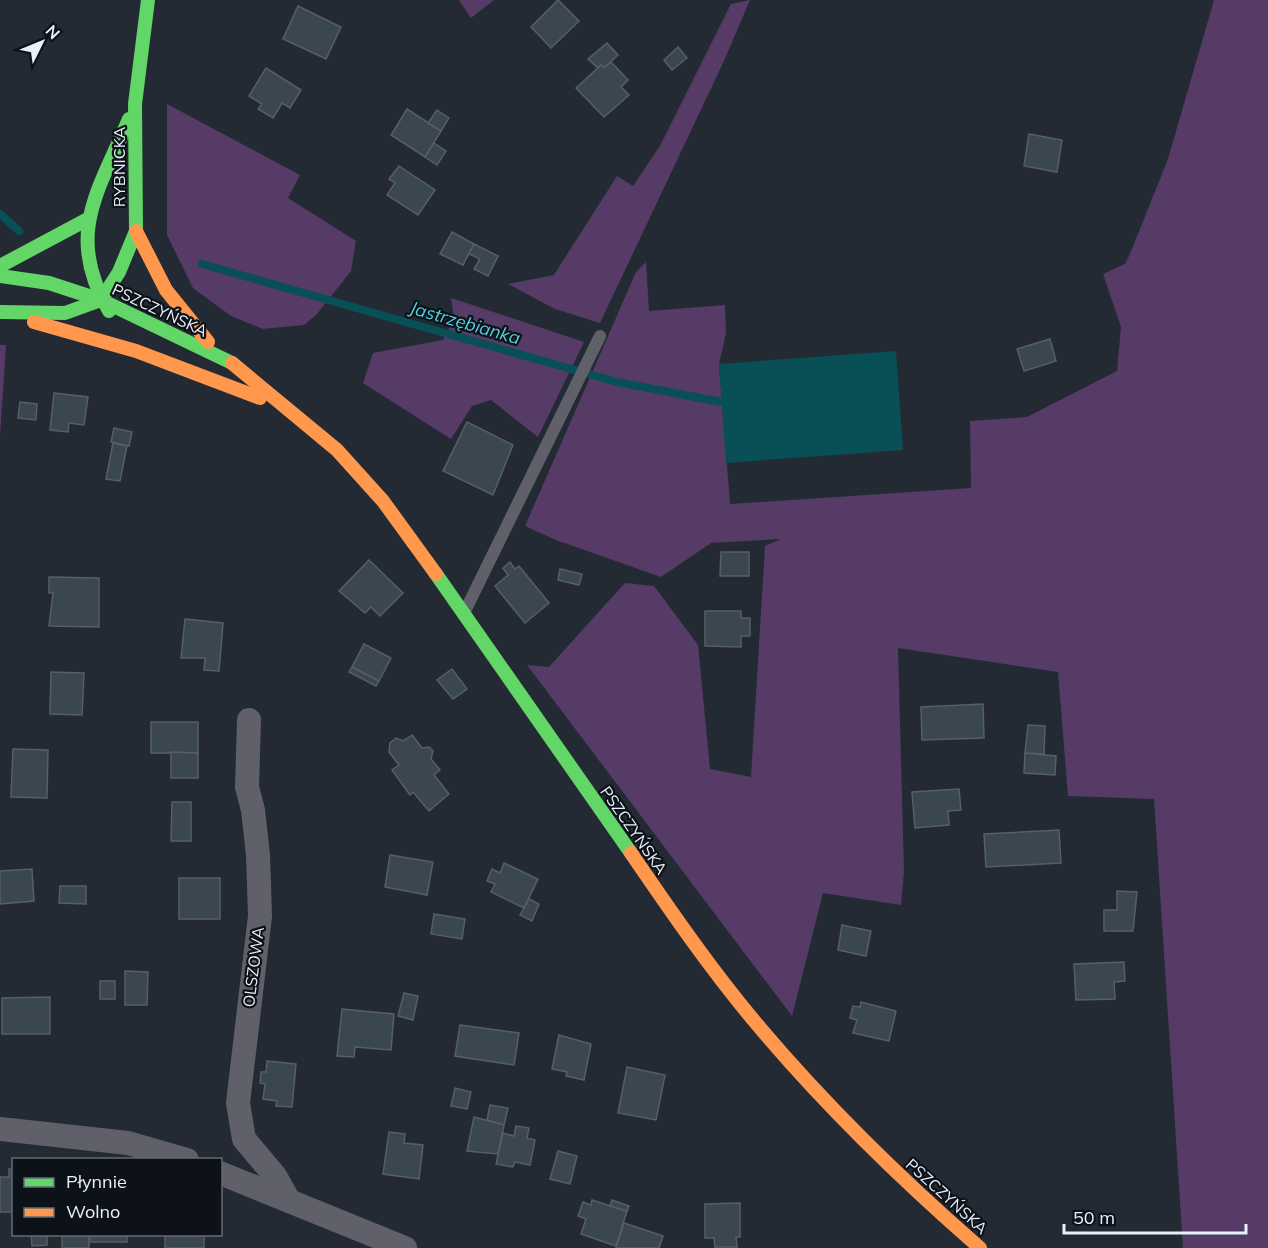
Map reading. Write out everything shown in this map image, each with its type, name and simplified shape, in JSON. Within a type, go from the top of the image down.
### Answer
[{"type":"main road","name":"RYBNICKA","points":[[148,0],[135,104],[136,231],[154,273],[168,297],[191,326],[237,366]]},
{"type":"main road","name":"RYBNICKA","points":[[135,104],[88,219],[89,258],[101,300],[136,351]]},
{"type":"main road","name":"RYBNICKA","points":[[0,266],[88,219]]},
{"type":"main road","name":"RYBNICKA","points":[[101,300],[119,272],[136,231]]},
{"type":"main road","name":"PSZCZYŃSKA","points":[[0,276],[49,283],[101,300],[161,327],[237,366],[337,450],[383,501],[465,613],[683,929],[760,1028],[836,1113],[921,1197],[980,1248]]},
{"type":"main road","points":[[0,312],[65,313],[101,300]]},
{"type":"main road","name":"PSZCZYŃSKA","points":[[0,312],[136,351],[289,409]]},
{"type":"street","name":"OLSZOWA","points":[[249,720],[247,787],[253,810],[258,855],[260,916],[238,1103],[244,1139],[275,1176],[288,1199]]},
{"type":"street","points":[[0,1129],[128,1143],[180,1158]]},
{"type":"street","points":[[222,1174],[405,1248]]},
{"type":"lane","points":[[465,613],[600,336]]},
{"type":"shaded area","points":[[459,0],[494,0],[471,18]]},
{"type":"shaded area","points":[[750,0],[723,63],[600,323],[555,309],[508,284],[554,275],[617,176],[633,186],[660,146],[731,4]]},
{"type":"shaded area","points":[[1214,0],[1268,0],[1268,1248],[1183,1248],[1154,799],[1068,796],[1058,672],[898,648],[904,872],[901,905],[823,893],[792,1016],[527,665],[549,667],[625,583],[654,586],[698,645],[710,769],[751,777],[765,546],[781,539],[711,543],[661,577],[556,540],[525,526],[636,272],[646,262],[649,311],[725,305],[726,333],[719,364],[730,504],[971,488],[970,421],[1027,417],[1117,371],[1121,327],[1103,274],[1125,264],[1130,254],[1168,159]]},
{"type":"shaded area","points":[[167,104],[300,175],[288,198],[356,241],[351,271],[317,314],[304,325],[263,329],[231,316],[193,288],[167,235]]},
{"type":"shaded area","points":[[451,298],[584,342],[538,437],[491,400],[472,406],[451,439],[363,383],[373,353],[443,340],[454,318]]},
{"type":"shaded area","points":[[0,345],[6,345],[0,436]]},
{"type":"water","points":[[896,351],[903,450],[726,463],[719,364]]},
{"type":"building","points":[[558,0],[579,21],[551,48],[531,27]]},
{"type":"building","points":[[298,6],[341,27],[326,59],[283,39]]},
{"type":"building","points":[[607,43],[618,55],[604,68],[601,65],[598,68],[588,59]]},
{"type":"building","points":[[678,47],[687,58],[672,70],[664,60]]},
{"type":"building","points":[[611,62],[628,80],[621,87],[629,95],[604,117],[576,88],[601,65],[604,68]]},
{"type":"building","points":[[266,68],[301,90],[290,108],[282,103],[273,118],[258,109],[262,104],[249,96]]},
{"type":"building","points":[[407,109],[441,131],[425,157],[391,135]]},
{"type":"building","points":[[437,110],[449,118],[441,131],[428,123]]},
{"type":"building","points":[[1029,134],[1062,140],[1057,172],[1024,166]]},
{"type":"building","points":[[434,143],[446,151],[437,165],[425,157]]},
{"type":"building","points":[[399,166],[435,190],[418,215],[387,195],[395,183],[389,179]]},
{"type":"building","points":[[452,232],[474,244],[463,265],[440,254]]},
{"type":"building","points":[[474,244],[498,256],[488,276],[474,269],[480,259],[469,254]]},
{"type":"building","points":[[1050,339],[1056,361],[1024,371],[1017,349]]},
{"type":"building","points":[[54,393],[88,397],[84,425],[69,423],[68,432],[50,430]]},
{"type":"building","points":[[20,402],[37,404],[36,420],[18,418]]},
{"type":"building","points":[[467,422],[513,445],[493,495],[443,471]]},
{"type":"building","points":[[114,428],[132,432],[129,446],[111,442]]},
{"type":"building","points":[[113,443],[127,446],[120,481],[106,479]]},
{"type":"building","points":[[721,552],[749,552],[749,576],[720,576]]},
{"type":"building","points":[[369,560],[403,593],[380,616],[371,607],[365,613],[339,591]]},
{"type":"building","points":[[510,562],[515,569],[519,566],[549,603],[525,623],[495,586],[508,575],[503,568]]},
{"type":"building","points":[[560,569],[582,574],[579,585],[558,580]]},
{"type":"building","points":[[49,577],[99,578],[99,627],[49,626],[53,593],[49,593]]},
{"type":"building","points":[[705,611],[741,611],[741,618],[750,618],[750,636],[741,636],[741,647],[705,646]]},
{"type":"building","points":[[185,619],[223,623],[219,671],[204,670],[205,658],[181,658]]},
{"type":"building","points":[[364,644],[391,658],[379,681],[352,667]]},
{"type":"building","points":[[352,667],[379,681],[376,686],[349,672]]},
{"type":"building","points":[[452,669],[467,689],[453,699],[437,680]]},
{"type":"building","points":[[51,672],[84,673],[82,715],[50,714]]},
{"type":"building","points":[[983,704],[984,738],[922,740],[921,707]]},
{"type":"building","points":[[151,722],[198,722],[198,753],[151,753]]},
{"type":"building","points":[[1028,725],[1045,726],[1044,754],[1025,753]]},
{"type":"building","points":[[412,735],[422,748],[429,747],[433,751],[431,759],[440,770],[434,775],[449,794],[429,811],[413,792],[410,795],[392,770],[399,765],[389,752],[390,743],[396,738],[403,741]]},
{"type":"building","points":[[13,749],[48,750],[47,798],[11,797]]},
{"type":"building","points":[[171,752],[198,753],[198,778],[171,778]]},
{"type":"building","points":[[1025,753],[1056,756],[1055,775],[1024,773]]},
{"type":"building","points":[[959,789],[961,810],[948,811],[949,825],[915,828],[912,792]]},
{"type":"building","points":[[172,802],[191,802],[191,841],[171,841]]},
{"type":"building","points":[[1059,830],[1061,863],[986,867],[984,834]]},
{"type":"building","points":[[390,855],[433,862],[427,895],[385,887]]},
{"type":"building","points":[[504,863],[538,879],[524,908],[491,892],[495,884],[487,881],[492,869],[500,873]]},
{"type":"building","points":[[32,869],[34,901],[0,904],[0,871]]},
{"type":"building","points":[[179,878],[220,878],[220,919],[179,919]]},
{"type":"building","points":[[60,886],[86,886],[86,904],[59,903]]},
{"type":"building","points":[[1117,891],[1137,892],[1133,931],[1104,931],[1104,910],[1117,910]]},
{"type":"building","points":[[529,899],[539,904],[532,921],[520,915]]},
{"type":"building","points":[[434,914],[465,919],[462,939],[431,934]]},
{"type":"building","points":[[842,925],[871,931],[866,956],[838,950]]},
{"type":"building","points":[[1124,962],[1125,981],[1114,982],[1115,999],[1076,1000],[1074,964]]},
{"type":"building","points":[[125,971],[148,972],[147,1005],[125,1005]]},
{"type":"building","points":[[100,981],[115,981],[115,999],[100,999]]},
{"type":"building","points":[[404,993],[418,996],[413,1020],[398,1016]]},
{"type":"building","points":[[50,997],[50,1034],[2,1034],[2,998]]},
{"type":"building","points":[[861,1002],[896,1011],[889,1041],[853,1033],[857,1020],[850,1018],[853,1006],[860,1007]]},
{"type":"building","points":[[342,1009],[394,1014],[391,1050],[355,1047],[354,1057],[337,1056]]},
{"type":"building","points":[[460,1025],[519,1033],[514,1065],[455,1056]]},
{"type":"building","points":[[559,1035],[591,1044],[584,1080],[566,1076],[567,1072],[552,1069]]},
{"type":"building","points":[[267,1061],[296,1064],[292,1107],[276,1106],[277,1101],[263,1099],[265,1084],[260,1083],[261,1072],[266,1072]]},
{"type":"building","points":[[627,1067],[665,1075],[656,1120],[618,1113]]},
{"type":"building","points":[[455,1088],[471,1092],[467,1109],[451,1106]]},
{"type":"building","points":[[490,1105],[508,1108],[504,1125],[487,1120]]},
{"type":"building","points":[[474,1117],[504,1125],[498,1154],[467,1151]]},
{"type":"building","points":[[516,1126],[529,1128],[527,1138],[535,1140],[530,1165],[515,1162],[513,1167],[496,1164],[503,1133],[514,1136]]},
{"type":"building","points":[[389,1132],[405,1134],[404,1143],[423,1145],[419,1179],[383,1174]]},
{"type":"building","points":[[558,1151],[577,1156],[570,1184],[550,1179]]},
{"type":"building","points":[[9,1169],[12,1169],[12,1212],[0,1212],[0,1177],[9,1177]]},
{"type":"building","points":[[592,1200],[627,1211],[616,1246],[581,1234],[586,1219],[578,1216],[583,1202],[591,1205]]},
{"type":"building","points":[[612,1200],[629,1206],[627,1211],[610,1206]]},
{"type":"building","points":[[740,1203],[740,1237],[736,1237],[737,1247],[715,1247],[714,1238],[705,1238],[705,1204]]},
{"type":"building","points":[[624,1223],[663,1236],[659,1248],[616,1248]]},
{"type":"building","points":[[31,1236],[47,1236],[47,1245],[32,1246]]},
{"type":"building","points":[[62,1236],[89,1236],[89,1248],[62,1248]]},
{"type":"building","points":[[90,1236],[127,1236],[127,1242],[90,1242]]},
{"type":"building","points":[[165,1236],[204,1236],[204,1248],[165,1248]]},
{"type":"waterway","name":"Jastrzębianka","points":[[0,214],[19,231]]},
{"type":"waterway","name":"Jastrzębianka","points":[[202,264],[617,382],[721,402]]},
{"type":"traffic: fast","points":[[0,312],[65,313],[101,300],[119,272],[136,231],[135,104],[148,0]]},
{"type":"traffic: fast","points":[[109,311],[96,284],[89,259],[88,236],[91,213],[98,191],[129,119]]},
{"type":"traffic: fast","points":[[0,266],[88,219]]},
{"type":"traffic: fast","points":[[0,276],[49,283],[101,300],[232,363]]},
{"type":"traffic: fast","points":[[436,574],[631,853]]},
{"type":"traffic: slow","points":[[136,231],[166,290],[208,342]]},
{"type":"traffic: slow","points":[[34,322],[136,351],[260,398]]},
{"type":"traffic: slow","points":[[232,363],[337,450],[383,501],[436,574]]},
{"type":"traffic: slow","points":[[631,853],[710,965],[786,1058],[866,1143],[980,1248]]}]
